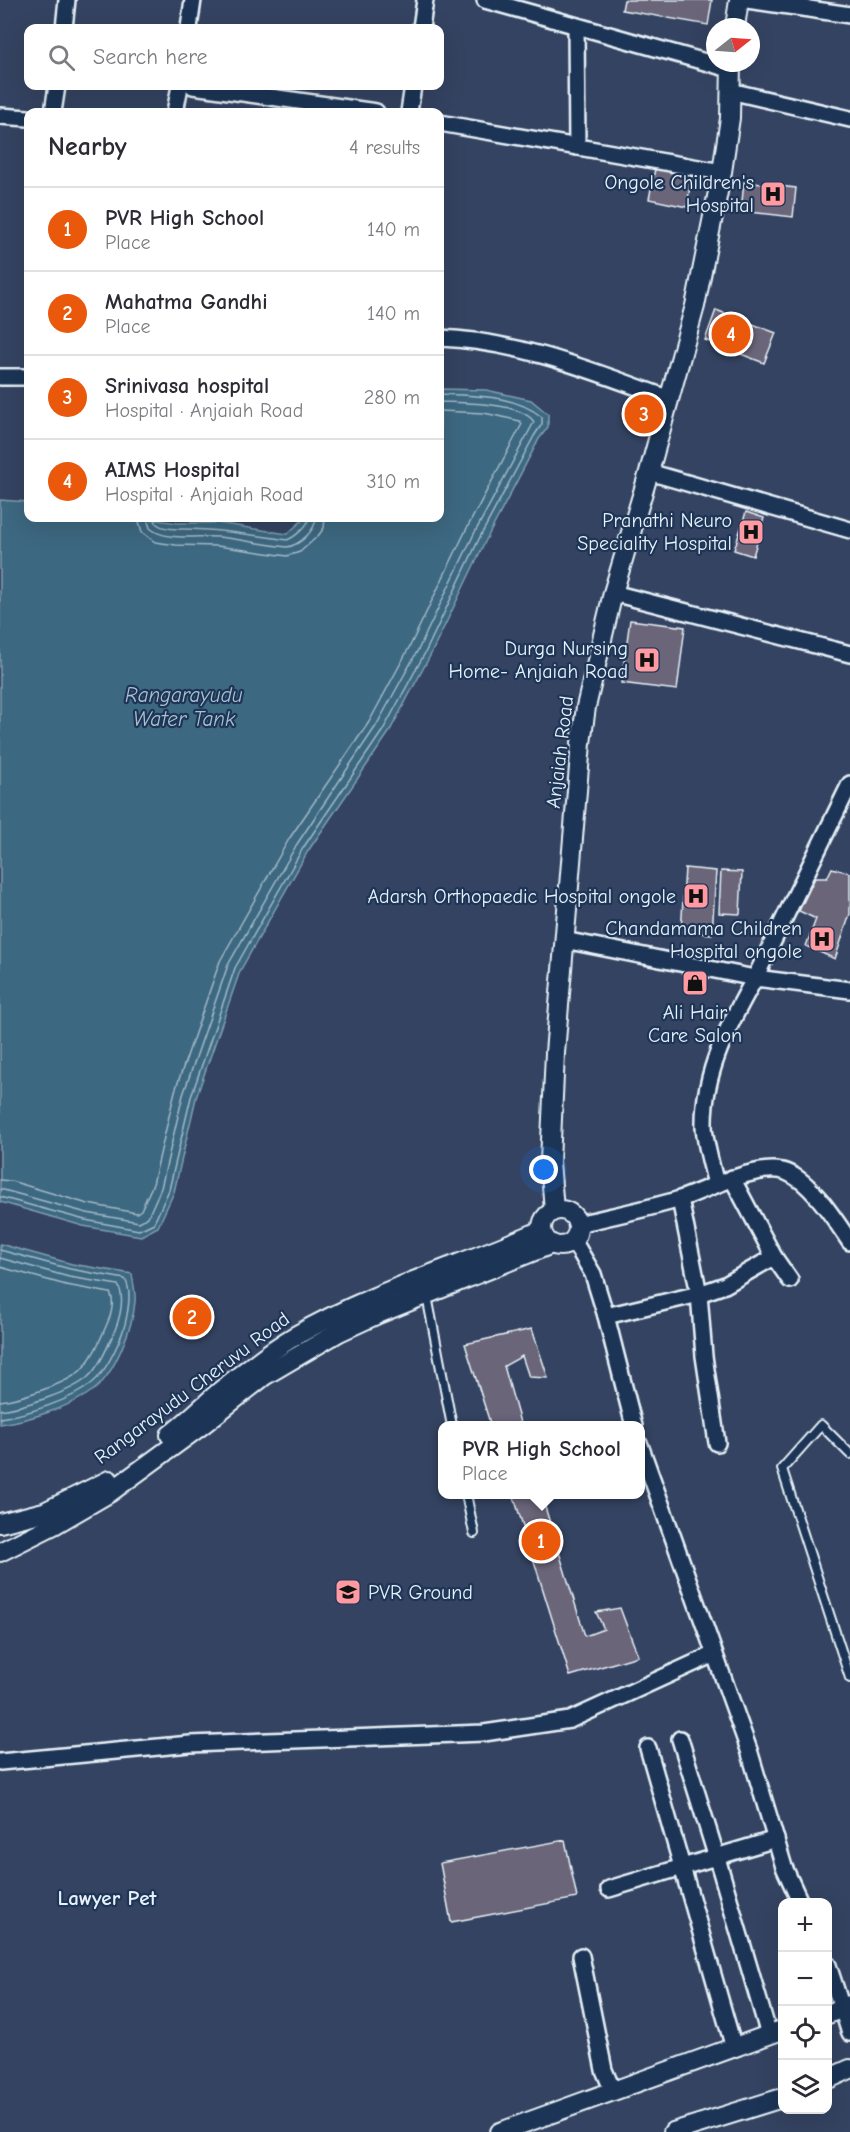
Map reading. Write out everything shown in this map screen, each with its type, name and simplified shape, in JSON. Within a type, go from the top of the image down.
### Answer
[{"type":"street","points":[[64,24],[67,0]]},
{"type":"street","points":[[190,24],[193,0]]},
{"type":"street","points":[[422,24],[425,0]]},
{"type":"street","points":[[485,0],[706,60]]},
{"type":"street","points":[[736,18],[739,0]]},
{"type":"street","points":[[747,0],[850,15]]},
{"type":"street","points":[[576,26],[578,147]]},
{"type":"street","name":"Anjaiah Road","points":[[554,1210],[550,1162],[555,1053],[586,706],[613,593],[695,306],[722,172],[730,118],[730,72]]},
{"type":"street","points":[[54,108],[56,90]]},
{"type":"street","points":[[177,108],[179,90]]},
{"type":"street","points":[[221,90],[348,108]]},
{"type":"street","points":[[410,108],[412,90]]},
{"type":"street","points":[[730,91],[850,119]]},
{"type":"street","points":[[0,116],[24,118]]},
{"type":"street","points":[[444,124],[722,172]]},
{"type":"street","points":[[444,339],[522,349],[592,370],[670,399]]},
{"type":"street","points":[[0,377],[24,377]]},
{"type":"street","points":[[649,471],[850,530]]},
{"type":"street","points":[[613,593],[850,654]]},
{"type":"street","points":[[716,1185],[704,1127],[708,1083],[722,1042],[736,1012],[850,784]]},
{"type":"street","points":[[564,940],[755,978],[850,990]]},
{"type":"street","points":[[633,1421],[606,1316],[593,1274],[576,1232],[575,1217],[561,1209],[554,1210],[547,1215],[543,1222],[547,1237],[563,1246],[576,1232],[680,1198],[732,1178],[769,1170],[785,1172],[804,1184],[832,1215],[850,1242]]},
{"type":"street","points":[[732,1178],[774,1257],[790,1280]]},
{"type":"street","points":[[680,1198],[699,1294],[704,1356],[717,1443]]},
{"type":"street","points":[[0,1552],[54,1525],[109,1492],[202,1425],[264,1376],[339,1332],[426,1295],[547,1237]]},
{"type":"street","name":"Rangarayudu Cheruvu Road","points":[[0,1523],[44,1512],[109,1480],[176,1430],[219,1392],[269,1354],[294,1337],[344,1310],[500,1249],[547,1237]]},
{"type":"street","points":[[606,1316],[699,1294],[724,1285],[774,1257]]},
{"type":"street","points":[[645,1459],[749,1750],[784,1867],[798,1898]]},
{"type":"street","points":[[0,1762],[190,1744],[484,1733],[570,1720],[714,1654]]},
{"type":"street","points":[[500,2132],[776,2032],[717,1858],[680,1739]]},
{"type":"street","points":[[648,1748],[734,2048]]},
{"type":"street","points":[[609,1889],[776,1839]]},
{"type":"street","points":[[581,1956],[604,2070],[613,2091]]},
{"type":"street","points":[[832,1980],[840,2009],[850,2033]]},
{"type":"street","points":[[832,2077],[850,2068]]},
{"type":"street","points":[[673,2132],[778,2100]]},
{"type":"lane","points":[[426,1295],[451,1421]]},
{"type":"lane","points":[[850,1454],[821,1425],[782,1469],[850,1678]]},
{"type":"lane","points":[[467,1499],[474,1533]]},
{"type":"water","name":"Rangarayudu Water Tank","points":[[444,389],[486,390],[531,400],[548,414],[548,427],[539,439],[486,540],[431,654],[388,734],[308,851],[240,971],[196,1098],[174,1192],[158,1227],[141,1236],[83,1226],[0,1202],[0,500],[24,502],[24,522],[218,523],[287,534],[300,522],[444,522]]},
{"type":"water","points":[[0,1244],[72,1264],[132,1274],[135,1299],[134,1312],[122,1348],[109,1372],[95,1389],[74,1402],[50,1412],[0,1424]]},
{"type":"building","points":[[624,0],[712,0],[706,25],[622,10]]},
{"type":"building","points":[[656,164],[692,171],[687,207],[649,199]]},
{"type":"building","points":[[744,182],[796,188],[793,217],[741,211]]},
{"type":"building","points":[[716,310],[776,333],[764,363],[705,340]]},
{"type":"building","points":[[746,512],[764,518],[753,556],[734,550]]},
{"type":"building","points":[[630,620],[685,627],[677,690],[621,683]]},
{"type":"building","points":[[685,868],[716,871],[712,934],[681,932]]},
{"type":"building","points":[[832,868],[850,873],[850,914],[835,959],[806,946],[816,919],[799,911],[815,878],[827,878]]},
{"type":"building","points":[[721,871],[742,872],[740,914],[719,913]]},
{"type":"building","points":[[532,1329],[548,1378],[529,1377],[522,1356],[504,1366],[520,1421],[489,1421],[465,1344]]},
{"type":"building","points":[[515,1499],[543,1499],[585,1636],[604,1629],[596,1612],[620,1608],[638,1656],[570,1676]]},
{"type":"building","points":[[565,1840],[577,1898],[451,1922],[440,1863]]},
{"type":"place","name":"Ongole Children's Hospital","points":[[773,194]]},
{"type":"place","name":"AIMS Hospital","points":[[731,334]]},
{"type":"place","name":"Srinivasa hospital","points":[[644,414]]},
{"type":"place","name":"Pranathi Neuro Speciality Hospital","points":[[751,532]]},
{"type":"place","name":"Durga Nursing Home- Anjaiah Road","points":[[647,660]]},
{"type":"place","name":"Adarsh Orthopaedic Hospital ongole","points":[[696,896]]},
{"type":"place","name":"Chandamama Children Hospital ongole","points":[[822,939]]},
{"type":"place","name":"Ali Hair Care Salon","points":[[695,983]]},
{"type":"place","name":"Mahatma Gandhi","points":[[192,1317]]},
{"type":"place","name":"PVR High School","points":[[541,1541]]},
{"type":"place","name":"PVR Ground","points":[[348,1592]]},
{"type":"district","name":"Lawyer Pet","points":[[107,1898]]}]
